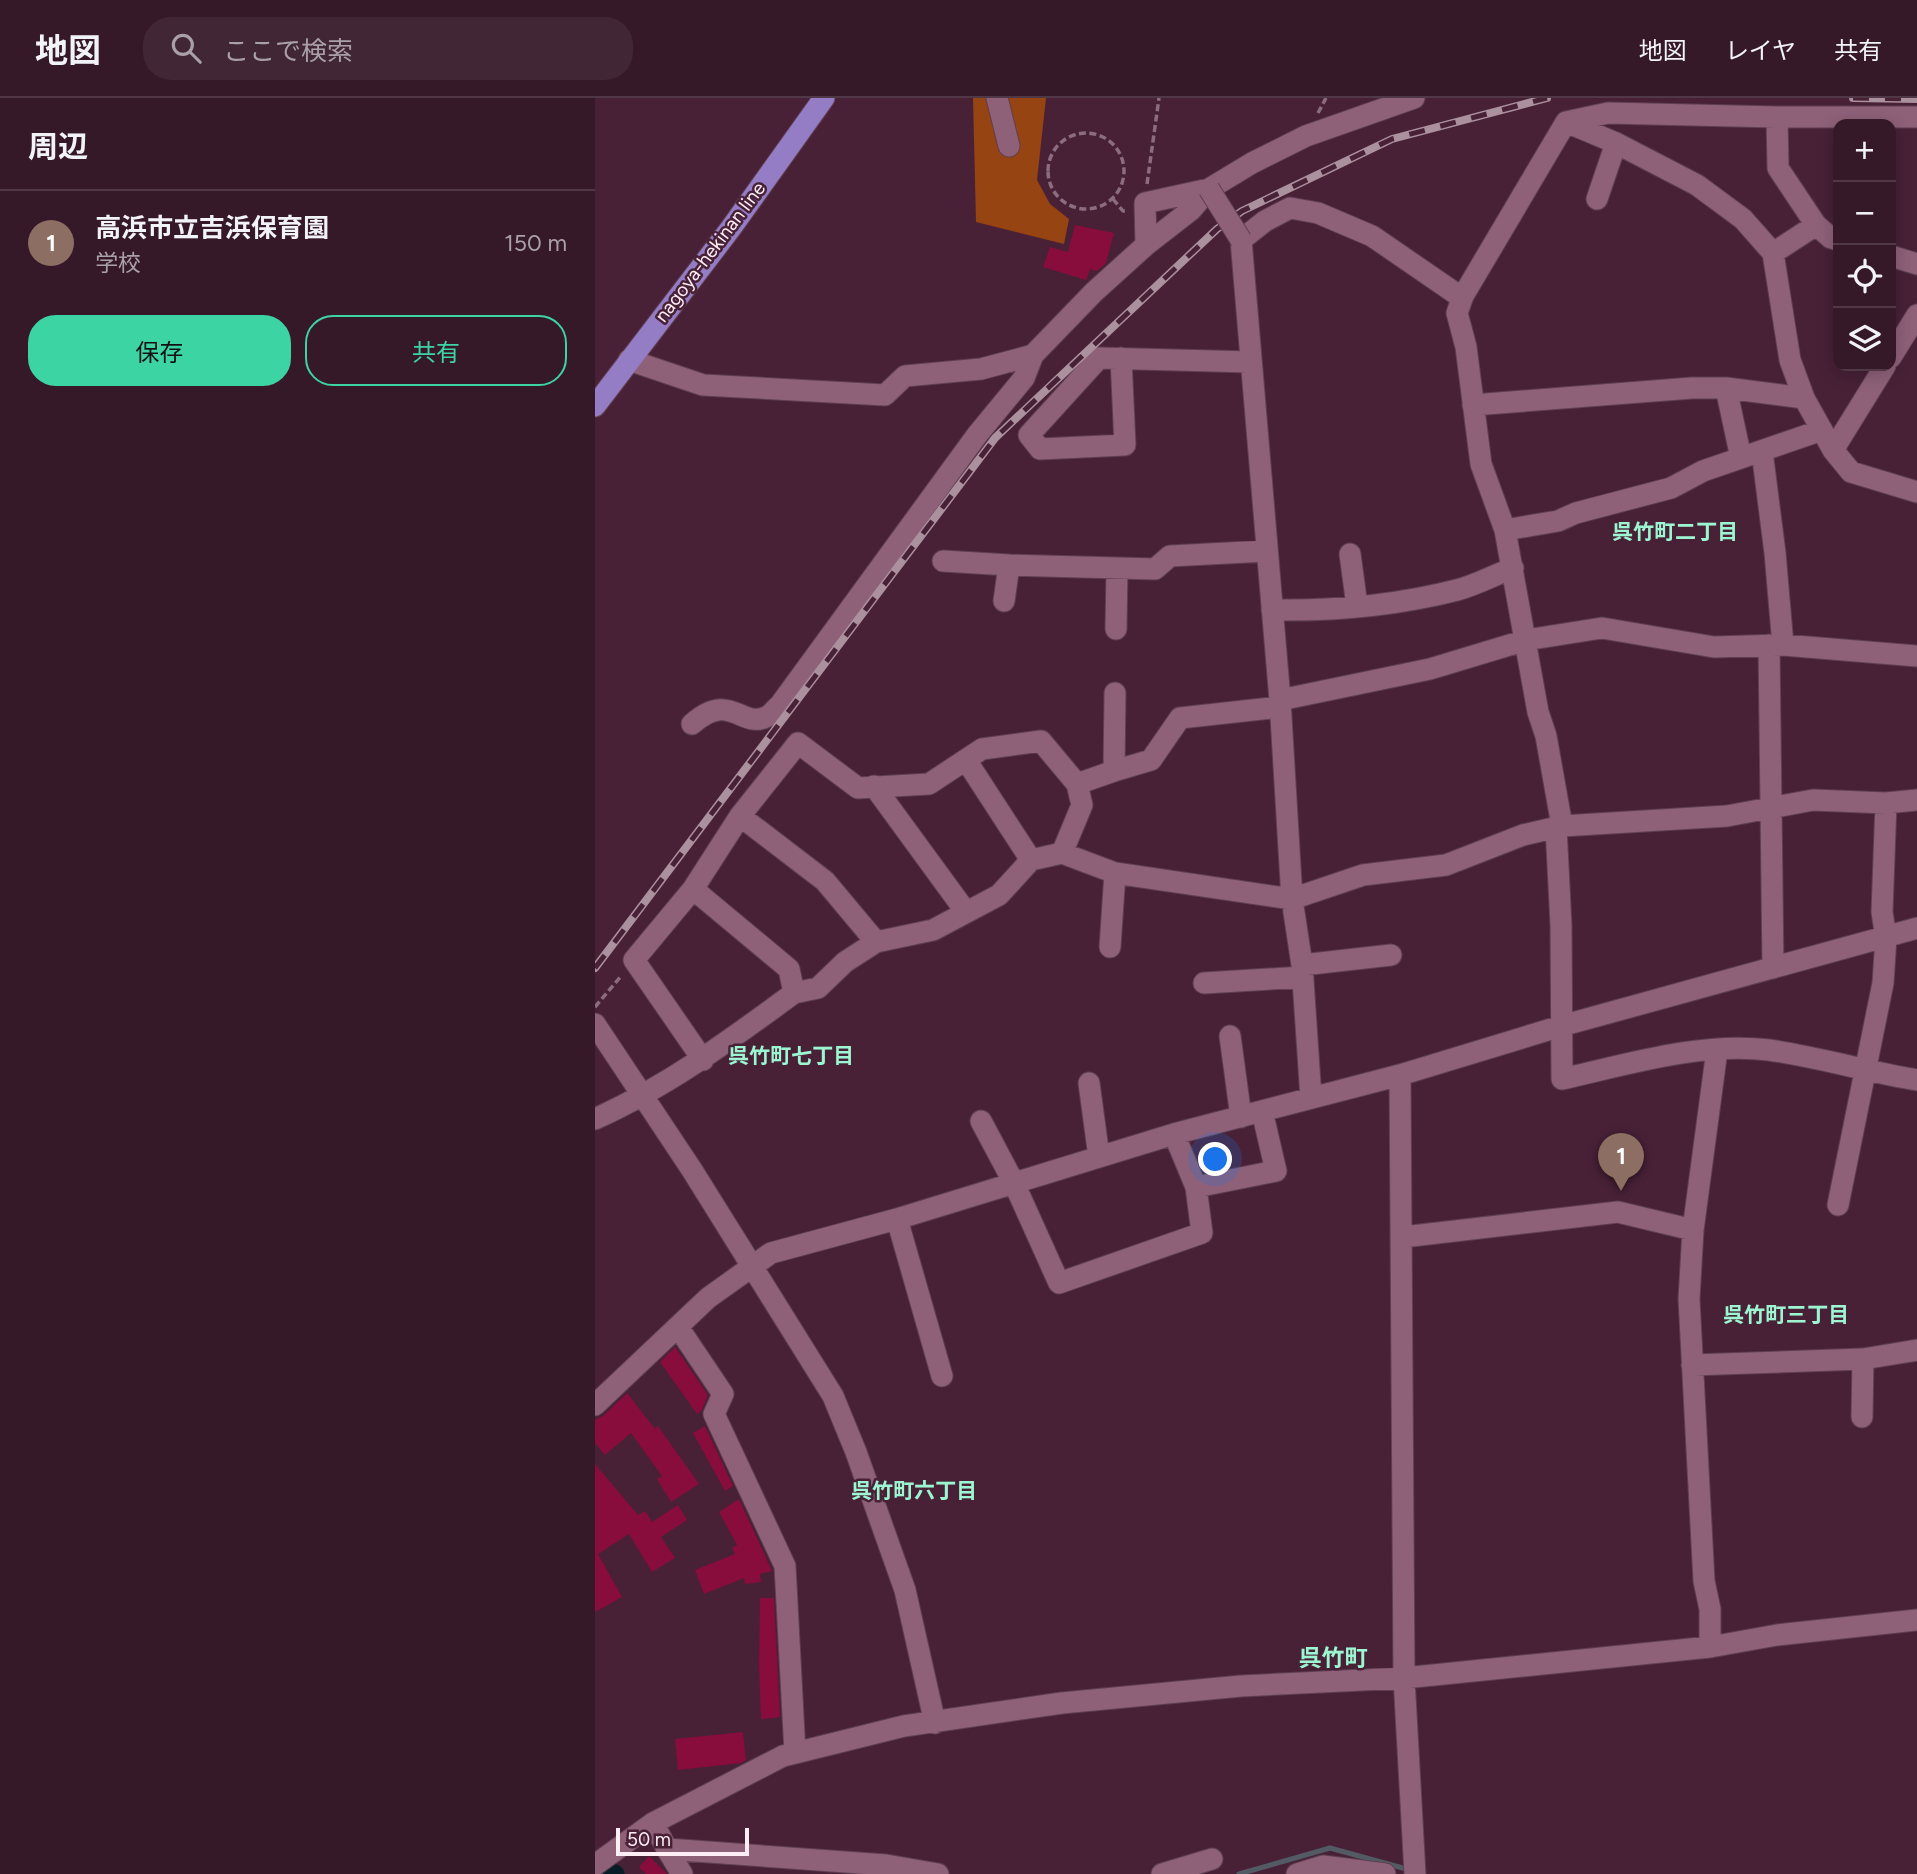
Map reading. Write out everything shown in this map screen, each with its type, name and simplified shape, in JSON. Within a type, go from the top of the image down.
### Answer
[{"type":"main road","name":"nagoya-hekinan line","points":[[595,405],[731,228],[824,98]]},
{"type":"street","points":[[997,98],[1009,146]]},
{"type":"street","points":[[692,724],[701,715],[718,708],[734,711],[751,720],[767,717],[780,705],[978,435],[1024,378],[1033,355],[1094,292],[1191,209],[1209,189],[1252,163],[1306,136],[1414,98]]},
{"type":"street","points":[[1917,117],[1608,113],[1566,122],[1463,296],[1457,313],[1466,347],[1481,464],[1505,530],[1538,712],[1546,736],[1559,827],[1562,1079],[1672,1055],[1717,1050],[1768,1050],[1917,1080]]},
{"type":"street","points":[[1777,117],[1778,168],[1816,225],[1833,239]]},
{"type":"street","points":[[1566,122],[1616,143],[1697,185],[1743,219],[1773,253],[1790,360],[1804,398],[1833,450],[1851,472],[1917,492]]},
{"type":"street","points":[[1597,199],[1616,143]]},
{"type":"street","points":[[1146,245],[1145,203],[1209,189]]},
{"type":"street","points":[[1209,189],[1241,240],[1280,704],[1292,899],[1302,971],[1311,1098]]},
{"type":"street","points":[[1241,240],[1265,221],[1290,208],[1318,213],[1372,236],[1463,296]]},
{"type":"street","points":[[1773,253],[1816,225]]},
{"type":"street","points":[[1896,258],[1917,264]]},
{"type":"street","points":[[1896,349],[1917,315]]},
{"type":"street","points":[[629,359],[703,384],[885,395],[905,376],[981,369],[1033,355]]},
{"type":"street","points":[[1121,358],[1125,445],[1040,449],[1029,435],[1098,358],[1121,358],[1251,362]]},
{"type":"street","points":[[1833,450],[1882,371]]},
{"type":"street","points":[[1473,405],[1692,388],[1726,388],[1804,398]]},
{"type":"street","points":[[1726,388],[1741,458]]},
{"type":"street","points":[[1505,530],[1558,521],[1576,513],[1671,488],[1703,471],[1822,430]]},
{"type":"street","points":[[1762,451],[1775,553],[1776,645],[1770,808],[1773,968]]},
{"type":"street","points":[[943,561],[1155,569],[1170,556],[1266,551]]},
{"type":"street","points":[[1350,554],[1357,606]]},
{"type":"street","points":[[1004,601],[1009,565]]},
{"type":"street","points":[[1116,629],[1117,568]]},
{"type":"street","points":[[1272,610],[1357,606],[1458,590],[1513,568]]},
{"type":"street","points":[[1077,784],[1151,760],[1180,719],[1280,704],[1430,669],[1526,640],[1602,628],[1714,647],[1776,645],[1917,656]]},
{"type":"street","points":[[1114,771],[1115,693]]},
{"type":"street","points":[[703,1060],[634,960],[693,889],[740,816],[798,743],[858,788],[929,784],[982,749],[1041,741],[1077,784],[1082,805],[1062,853]]},
{"type":"street","points":[[966,760],[1031,860]]},
{"type":"street","points":[[874,786],[966,912]]},
{"type":"street","points":[[595,1119],[643,1096],[703,1060],[794,993],[818,988],[845,962],[876,942],[933,930],[999,895],[1031,860],[1062,853],[1115,873],[1292,899],[1363,875],[1446,865],[1523,835],[1559,827],[1727,816],[1813,800],[1886,803],[1917,800]]},
{"type":"street","points":[[1838,1205],[1883,983],[1886,938],[1882,912],[1886,803]]},
{"type":"street","points":[[740,816],[825,881],[876,942]]},
{"type":"street","points":[[1109,947],[1115,873]]},
{"type":"street","points":[[693,889],[789,969],[794,993]]},
{"type":"street","points":[[595,1405],[708,1298],[771,1253],[897,1219],[1174,1134],[1400,1075],[1561,1027],[1917,929]]},
{"type":"street","points":[[1204,983],[1302,971],[1391,955]]},
{"type":"street","points":[[595,1024],[753,1267],[833,1396],[905,1590],[935,1723]]},
{"type":"street","points":[[1230,1036],[1241,1117]]},
{"type":"street","points":[[1710,1647],[1710,1609],[1704,1581],[1689,1299],[1693,1230],[1717,1050]]},
{"type":"street","points":[[1400,1075],[1404,1678],[1414,1867]]},
{"type":"street","points":[[1089,1083],[1099,1157]]},
{"type":"street","points":[[1196,1187],[1276,1171],[1262,1111]]},
{"type":"street","points":[[981,1121],[1014,1183],[1059,1283],[1202,1233],[1196,1187],[1174,1134]]},
{"type":"street","points":[[1403,1237],[1618,1212],[1693,1230]]},
{"type":"street","points":[[897,1219],[942,1376]]},
{"type":"street","points":[[678,1327],[723,1394],[714,1414],[785,1566],[795,1753]]},
{"type":"street","points":[[1692,1365],[1863,1359],[1917,1350]]},
{"type":"street","points":[[1862,1417],[1863,1359]]},
{"type":"street","points":[[601,1857],[653,1823],[783,1756],[904,1726],[1062,1703],[1241,1686],[1404,1678],[1710,1647],[1777,1636],[1917,1620]]},
{"type":"street","points":[[653,1823],[682,1874]]},
{"type":"street","points":[[667,1849],[886,1866],[938,1874]]},
{"type":"street","points":[[1162,1874],[1212,1859]]},
{"type":"street","points":[[1297,1874],[1323,1866],[1385,1874]]},
{"type":"path","points":[[1145,203],[1159,98]]},
{"type":"path","points":[[1088,133],[1105,138],[1122,158],[1124,176],[1118,192],[1106,204],[1097,208],[1080,209],[1063,202],[1049,180],[1049,163],[1057,147],[1071,136],[1079,134],[1088,133]]},
{"type":"path","points":[[595,1007],[634,960]]},
{"type":"shaded area","points":[[973,98],[1046,98],[1037,180],[1050,204],[1069,219],[1064,244],[976,222]]},
{"type":"building","points":[[1075,225],[1114,233],[1106,263],[1097,271],[1090,269],[1086,280],[1043,267],[1050,247],[1068,252]]},
{"type":"building","points":[[675,1347],[708,1395],[702,1410],[697,1414],[660,1362]]},
{"type":"building","points":[[627,1393],[655,1429],[658,1426],[699,1484],[671,1502],[657,1479],[662,1476],[631,1433],[605,1455],[595,1443],[595,1420]]},
{"type":"building","points":[[705,1426],[733,1486],[725,1491],[693,1433]]},
{"type":"building","points":[[595,1464],[638,1515],[645,1511],[652,1522],[678,1505],[687,1520],[661,1537],[675,1558],[652,1572],[629,1534],[598,1554],[622,1597],[595,1612]]},
{"type":"building","points":[[739,1499],[772,1571],[760,1574],[761,1582],[745,1584],[744,1578],[704,1594],[695,1570],[735,1554],[732,1548],[737,1545],[719,1512]]},
{"type":"building","points":[[760,1598],[774,1598],[780,1717],[761,1719],[759,1664]]},
{"type":"building","points":[[743,1732],[746,1760],[741,1763],[678,1770],[675,1739]]},
{"type":"building","points":[[649,1856],[667,1874],[646,1874],[639,1867]]},
{"type":"waterway","points":[[1239,1874],[1330,1848],[1410,1870]]},
{"type":"waterway","points":[[595,1866],[615,1874]]},
{"type":"railway","points":[[595,968],[995,438],[1217,229],[1242,211],[1392,139],[1547,98]]},
{"type":"railway","points":[[1853,98],[1917,99]]},
{"type":"place","name":"高浜市立吉浜保育園","points":[[1621,1191]]},
{"type":"district","name":"呉竹町二丁目","points":[[1675,531]]},
{"type":"district","name":"呉竹町七丁目","points":[[791,1055]]},
{"type":"district","name":"呉竹町三丁目","points":[[1786,1314]]},
{"type":"district","name":"呉竹町六丁目","points":[[914,1490]]},
{"type":"district","name":"呉竹町","points":[[1333,1658]]}]
